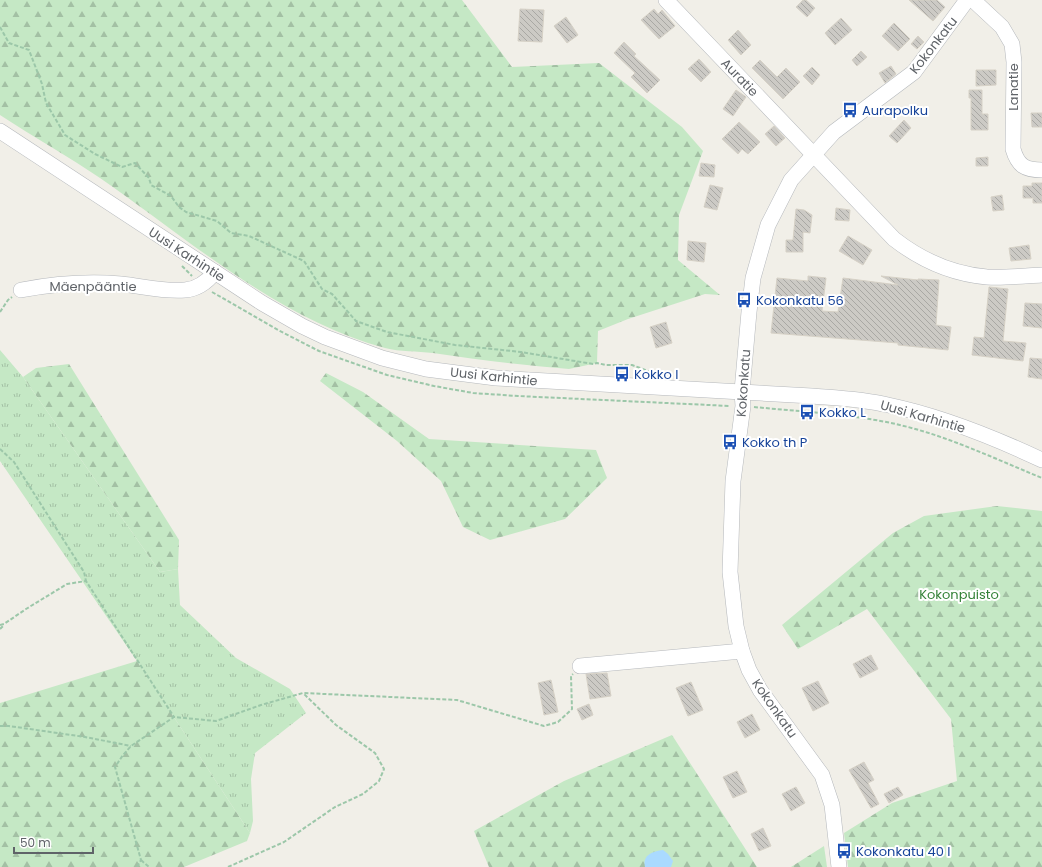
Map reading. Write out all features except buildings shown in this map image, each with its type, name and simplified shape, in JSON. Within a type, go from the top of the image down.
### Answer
[{"type":"street","name":"Auratie","points":[[666,0],[814,155]]},
{"type":"street","name":"Kokonkatu","points":[[839,867],[832,805],[822,775],[760,690],[749,670],[742,651],[736,626],[730,572],[733,481],[742,398],[748,312],[753,278],[768,225],[791,180],[834,132],[914,72],[967,0]]},
{"type":"street","name":"Lanatie","points":[[973,0],[1002,27],[1012,44],[1014,62],[1013,149],[1016,160],[1023,167],[1042,170]]},
{"type":"street","name":"Uusi Karhintie","points":[[0,131],[262,303],[324,337],[382,358],[426,369],[496,378],[742,398],[850,399],[887,404],[922,413],[973,431],[1042,460]]},
{"type":"street","points":[[814,155],[894,239],[910,251],[942,267],[963,274],[988,277],[1042,276]]},
{"type":"street","points":[[201,286],[210,279],[215,272]]},
{"type":"street","name":"Mäenpääntie","points":[[21,290],[48,285],[92,283],[120,284],[174,290],[186,290],[201,286]]},
{"type":"street","points":[[580,666],[742,651]]},
{"type":"path","points":[[0,27],[9,43],[29,50],[42,84],[46,103],[65,136],[122,167],[135,163],[148,178],[151,185],[171,196],[179,207],[186,212],[217,221],[231,233],[249,236],[304,261],[322,289],[332,294],[356,321],[387,332],[455,345],[521,352],[593,364],[632,365],[658,375]]},
{"type":"path","points":[[177,262],[201,286],[278,330],[319,351],[387,375],[473,393],[518,396],[727,407],[742,398]]},
{"type":"path","points":[[0,312],[8,300],[21,290]]},
{"type":"path","name":"Uusi Karhintie","points":[[742,398],[908,427],[964,446],[1042,478]]},
{"type":"path","points":[[0,449],[14,462],[84,572],[86,581],[174,717]]},
{"type":"path","points":[[0,629],[4,624],[26,609],[68,584],[86,581]]},
{"type":"path","points":[[0,625],[4,624]]},
{"type":"path","points":[[148,867],[141,860],[114,767],[131,746],[174,717],[216,721],[261,704],[303,693],[457,700],[544,726],[558,722],[572,709],[571,676],[580,666]]},
{"type":"path","points":[[228,867],[284,842],[335,807],[363,794],[379,782],[384,769],[375,753],[336,725],[303,693]]},
{"type":"path","points":[[0,726],[78,736],[131,746]]},
{"type":"path","points":[[137,867],[141,860]]},
{"type":"green space","points":[[0,0],[462,0],[512,67],[599,63],[682,127],[703,151],[679,215],[678,260],[720,295],[705,294],[628,319],[598,331],[597,363],[569,369],[397,350],[385,348],[346,335],[309,318],[272,298],[201,251],[100,178],[0,115]]},
{"type":"green space","points":[[0,350],[23,377],[160,572],[178,569],[180,605],[236,658],[290,689],[306,713],[255,753],[251,779],[253,821],[250,833],[137,661],[0,461]]},
{"type":"green space","points":[[69,364],[179,540],[178,569],[160,572],[23,377],[36,368]]},
{"type":"green space","points":[[326,373],[363,392],[429,439],[596,450],[607,478],[565,519],[490,540],[463,527],[441,481],[397,441],[320,381]]},
{"type":"green space","name":"Kokonpuisto","points":[[997,506],[1042,511],[1042,867],[848,867],[844,833],[892,803],[957,781],[951,719],[867,609],[798,649],[782,625],[893,533],[924,516]]},
{"type":"green space","points":[[137,661],[250,833],[247,841],[184,867],[0,867],[0,703]]},
{"type":"green space","points":[[672,735],[757,867],[489,867],[474,831],[564,781]]},
{"type":"green space","points":[[824,846],[827,867],[791,867]]},
{"type":"water","points":[[663,850],[673,861],[671,867],[645,867],[645,859],[649,854]]},
{"type":"place","name":"Aurapolku","points":[[850,110]]},
{"type":"place","name":"Kokonkatu 56","points":[[744,300]]},
{"type":"place","name":"Kokko I","points":[[622,374]]},
{"type":"place","name":"Kokko L","points":[[807,412]]},
{"type":"place","name":"Kokko th P","points":[[730,442]]},
{"type":"place","name":"Kokonkatu 40 I","points":[[844,851]]}]
